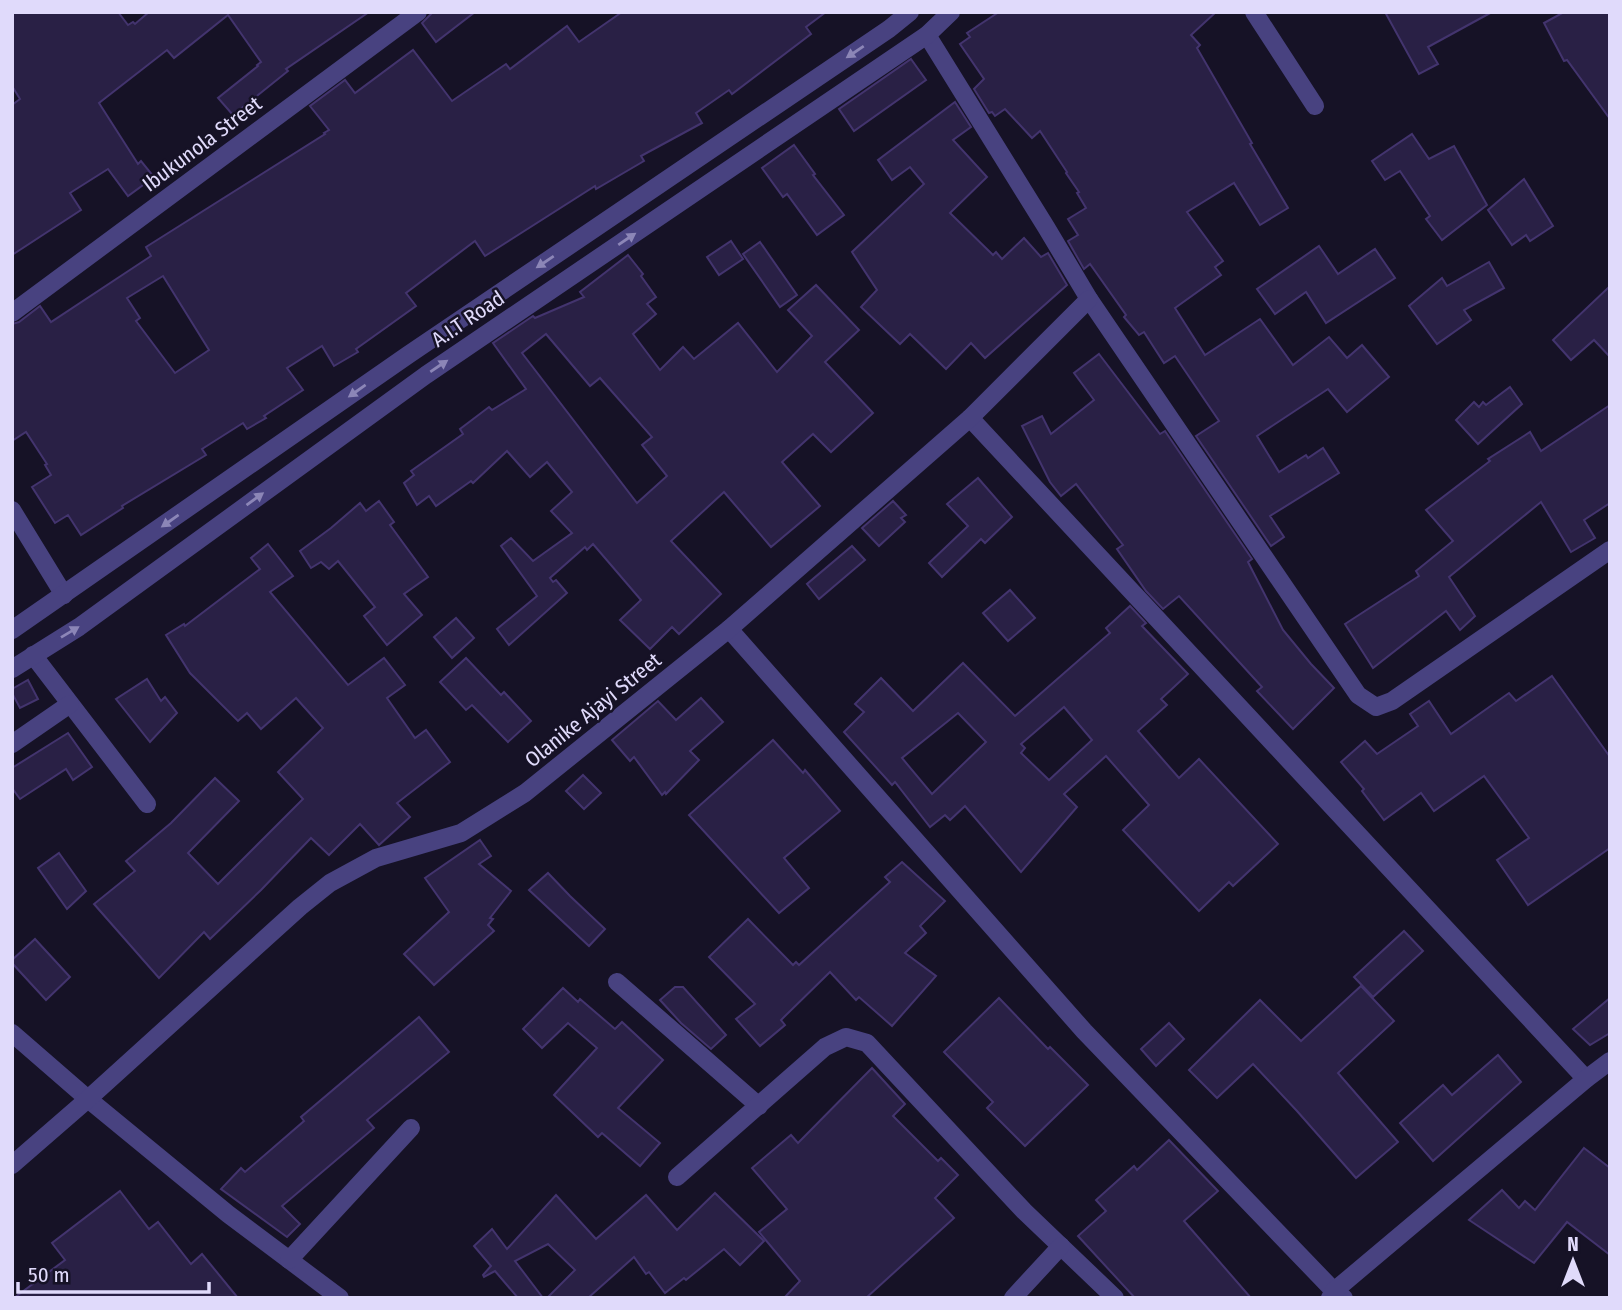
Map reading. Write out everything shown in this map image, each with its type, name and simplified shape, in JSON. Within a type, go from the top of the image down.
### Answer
[{"type":"street","name":"Ibukunola Street","points":[[12,313],[418,12]]},
{"type":"street","name":"A.I.T Road","points":[[12,630],[910,12]]},
{"type":"street","name":"A.I.T Road","points":[[12,669],[79,626],[426,376],[927,35],[951,12]]},
{"type":"street","points":[[1254,12],[1315,106]]},
{"type":"street","points":[[927,35],[1089,299],[1358,695],[1376,707],[1392,701],[1610,550]]},
{"type":"street","name":"Olanike Ajayi Street","points":[[12,1165],[330,883],[376,858],[461,833],[525,793],[729,629],[970,418],[1089,299]]},
{"type":"street","points":[[970,418],[1586,1079]]},
{"type":"street","points":[[12,510],[64,595]]},
{"type":"street","points":[[729,629],[1084,1031],[1336,1296],[1610,1061]]},
{"type":"street","points":[[33,655],[147,804]]},
{"type":"street","points":[[12,744],[70,704]]},
{"type":"street","points":[[617,982],[759,1105]]},
{"type":"street","points":[[12,1033],[228,1214],[340,1298]]},
{"type":"street","points":[[677,1177],[825,1047],[846,1037],[867,1043],[1024,1211],[1115,1298]]},
{"type":"street","points":[[289,1260],[411,1128]]},
{"type":"street","points":[[1013,1298],[1061,1246]]},
{"type":"building","points":[[12,12],[118,12],[128,25],[133,22],[135,24],[149,12],[369,12],[286,69],[288,71],[233,115],[218,98],[261,62],[228,15],[174,58],[167,50],[99,103],[138,164],[141,161],[154,177],[128,196],[108,169],[70,193],[81,210],[12,255],[12,105],[20,99],[12,86]]},
{"type":"building","points":[[433,12],[475,12],[436,42],[422,23]]},
{"type":"building","points":[[622,12],[826,12],[806,27],[811,34],[732,94],[729,90],[696,113],[702,123],[641,156],[644,161],[596,189],[595,186],[485,256],[475,241],[406,293],[416,306],[356,349],[358,352],[334,366],[322,346],[287,368],[303,390],[264,416],[266,418],[247,429],[243,423],[202,449],[206,455],[122,506],[123,508],[81,535],[68,515],[55,523],[32,487],[51,475],[45,465],[47,464],[26,432],[12,441],[12,324],[19,322],[40,306],[51,322],[151,256],[146,247],[325,134],[329,130],[310,106],[345,80],[355,93],[413,50],[452,101],[506,64],[510,69],[567,26],[579,42]],"holes":[[[163,276],[209,350],[175,373],[136,321],[140,318],[127,298]]]},
{"type":"building","points":[[999,12],[1216,12],[1191,35],[1200,45],[1197,48],[1288,208],[1260,225],[1234,183],[1187,212],[1223,261],[1215,267],[1221,275],[1175,308],[1205,355],[1260,319],[1293,365],[1329,337],[1347,358],[1362,345],[1389,377],[1347,412],[1328,389],[1257,436],[1279,472],[1323,448],[1339,473],[1270,516],[1284,537],[1271,546],[1196,436],[1219,421],[1175,356],[1164,363],[1144,332],[1139,335],[1124,317],[1126,315],[1090,264],[1084,269],[1068,241],[1078,235],[1068,219],[1086,208],[1067,172],[1040,131],[1032,138],[1005,109],[995,116],[992,112],[989,113],[974,89],[984,79],[960,44],[970,37],[967,33]]},
{"type":"building","points":[[1385,12],[1492,12],[1428,47],[1438,64],[1419,74]]},
{"type":"building","points":[[1564,12],[1610,12],[1610,119],[1567,60],[1564,61],[1544,23]]},
{"type":"building","points":[[911,59],[926,80],[854,131],[839,109]]},
{"type":"building","points":[[955,102],[971,127],[953,140],[987,177],[950,213],[993,255],[996,252],[1002,259],[1024,238],[1041,257],[1048,253],[1067,285],[985,358],[971,343],[946,369],[910,334],[900,344],[861,307],[877,290],[852,252],[924,184],[910,167],[892,180],[878,160]]},
{"type":"building","points":[[1412,134],[1429,159],[1454,146],[1487,205],[1442,240],[1426,219],[1430,216],[1400,171],[1385,180],[1372,161]]},
{"type":"building","points":[[794,145],[844,215],[817,235],[787,194],[783,197],[762,168]]},
{"type":"building","points":[[1524,179],[1553,226],[1530,241],[1526,235],[1512,245],[1488,210]]},
{"type":"building","points":[[731,241],[743,259],[719,275],[707,257]]},
{"type":"building","points":[[760,242],[797,295],[780,307],[743,254]]},
{"type":"building","points":[[1319,246],[1338,274],[1375,249],[1395,278],[1326,323],[1306,292],[1275,314],[1257,289]]},
{"type":"building","points":[[628,255],[656,297],[647,304],[656,314],[633,334],[660,370],[683,347],[694,359],[738,323],[777,372],[812,336],[788,310],[816,285],[859,330],[825,362],[873,413],[831,452],[813,434],[782,462],[820,506],[771,547],[724,492],[671,541],[721,594],[679,634],[672,627],[650,649],[620,620],[641,600],[593,544],[587,550],[585,547],[550,578],[553,582],[556,580],[567,593],[509,645],[497,629],[537,596],[501,546],[511,538],[533,561],[572,533],[551,511],[572,492],[547,462],[530,477],[507,451],[473,483],[471,481],[436,506],[429,496],[417,505],[404,483],[414,475],[411,471],[463,434],[460,429],[489,407],[492,410],[526,389],[493,343],[533,316],[535,318],[584,297],[580,292]],"holes":[[[546,334],[590,386],[600,378],[652,437],[642,445],[667,476],[637,503],[522,353]]]},
{"type":"building","points":[[1489,262],[1504,288],[1464,310],[1471,320],[1437,344],[1409,306],[1442,278],[1447,286]]},
{"type":"building","points":[[1610,286],[1610,357],[1594,340],[1571,360],[1553,340]]},
{"type":"building","points":[[1099,354],[1160,434],[1165,431],[1252,559],[1248,562],[1283,630],[1334,688],[1293,729],[1257,691],[1262,687],[1179,596],[1163,609],[1146,591],[1117,549],[1123,545],[1076,484],[1061,496],[1050,482],[1022,426],[1042,416],[1051,434],[1094,400],[1074,373]]},
{"type":"building","points":[[1510,387],[1522,404],[1478,444],[1456,420],[1474,402],[1479,407],[1483,402],[1486,405]]},
{"type":"building","points":[[1610,405],[1610,503],[1584,520],[1595,538],[1571,552],[1541,502],[1449,577],[1475,616],[1460,630],[1446,611],[1373,668],[1345,624],[1419,576],[1416,571],[1453,541],[1426,510],[1490,461],[1488,459],[1530,432],[1541,451]]},
{"type":"building","points":[[978,478],[1012,517],[985,543],[981,539],[942,577],[929,563],[968,526],[947,504]]},
{"type":"building","points":[[379,501],[394,522],[390,525],[428,577],[404,594],[422,615],[387,645],[364,616],[375,607],[338,561],[329,569],[321,562],[311,568],[300,551],[360,503],[366,511]]},
{"type":"building","points":[[893,501],[906,515],[901,518],[905,522],[879,546],[862,528]]},
{"type":"building","points":[[268,544],[293,576],[270,592],[348,685],[384,658],[405,685],[387,698],[415,738],[426,730],[450,762],[397,803],[410,817],[379,845],[360,824],[329,855],[311,838],[210,939],[204,932],[159,978],[94,904],[135,871],[126,861],[171,823],[215,778],[239,801],[188,853],[218,884],[303,799],[278,772],[323,728],[296,698],[261,729],[247,713],[238,721],[190,673],[166,635],[184,624],[185,626],[260,569],[251,558]]},
{"type":"building","points":[[852,546],[865,560],[819,599],[807,584]]},
{"type":"building","points":[[1010,590],[1035,618],[1008,641],[983,613]]},
{"type":"building","points":[[1130,606],[1146,623],[1142,626],[1188,674],[1161,699],[1167,705],[1138,731],[1179,778],[1199,759],[1278,844],[1233,886],[1229,882],[1199,911],[1123,830],[1149,805],[1106,756],[1064,794],[1077,807],[1021,872],[965,806],[950,820],[945,815],[930,827],[895,782],[892,785],[844,732],[864,712],[855,704],[881,678],[913,711],[963,663],[1015,716],[1110,633],[1106,628]],"holes":[[[1064,707],[1092,740],[1049,780],[1021,753],[1025,748],[1021,744]],[[958,713],[986,742],[932,794],[902,758]]]},
{"type":"building","points":[[456,618],[474,638],[452,658],[434,637]]},
{"type":"building","points":[[466,658],[501,695],[504,692],[531,721],[508,742],[472,705],[466,710],[440,682]]},
{"type":"building","points":[[1552,676],[1610,757],[1610,848],[1528,905],[1497,860],[1529,838],[1484,776],[1434,811],[1421,793],[1384,820],[1362,791],[1364,789],[1341,762],[1365,741],[1377,754],[1418,726],[1410,714],[1429,701],[1451,734],[1509,693],[1516,701]]},
{"type":"building","points":[[147,679],[161,701],[165,697],[177,713],[150,742],[116,699]]},
{"type":"building","points":[[28,680],[38,699],[20,708],[12,689]]},
{"type":"building","points":[[701,698],[723,722],[690,751],[699,760],[662,795],[634,757],[630,761],[612,740],[658,701],[676,720]]},
{"type":"building","points":[[68,733],[92,767],[73,780],[66,769],[20,799],[12,788],[12,768]]},
{"type":"building","points":[[773,740],[803,773],[805,770],[840,811],[784,858],[809,888],[779,913],[689,815]]},
{"type":"building","points":[[583,775],[601,793],[584,809],[566,791]]},
{"type":"building","points":[[480,840],[491,856],[479,864],[511,891],[490,918],[493,919],[488,925],[494,931],[434,985],[404,954],[449,912],[425,878]]},
{"type":"building","points":[[59,853],[86,891],[67,909],[38,868]]},
{"type":"building","points":[[902,862],[945,901],[920,926],[926,933],[905,953],[936,976],[892,1026],[859,997],[856,1000],[830,972],[781,1020],[785,1025],[760,1046],[736,1019],[755,1004],[709,957],[748,919],[793,965],[796,962],[799,965],[890,882],[885,877]]},
{"type":"building","points":[[548,873],[605,929],[589,946],[529,890]]},
{"type":"building","points":[[1404,931],[1423,951],[1373,997],[1354,977]]},
{"type":"building","points":[[35,939],[70,977],[46,1000],[12,963]]},
{"type":"building","points":[[1361,986],[1394,1021],[1338,1073],[1398,1142],[1356,1178],[1253,1064],[1217,1098],[1189,1070],[1260,1000],[1301,1041]]},
{"type":"building","points":[[675,987],[683,987],[726,1035],[711,1049],[660,1000]]},
{"type":"building","points":[[563,988],[615,1029],[622,1022],[663,1060],[618,1108],[660,1143],[640,1166],[602,1133],[598,1137],[554,1095],[597,1048],[568,1023],[542,1048],[523,1029]]},
{"type":"building","points":[[999,998],[1048,1049],[1050,1047],[1088,1085],[1025,1146],[987,1108],[993,1102],[944,1052]]},
{"type":"building","points":[[1610,998],[1610,1033],[1590,1045],[1573,1029]]},
{"type":"building","points":[[419,1017],[449,1052],[367,1120],[374,1128],[282,1206],[300,1224],[287,1237],[221,1189],[241,1168],[245,1172],[304,1121],[301,1117]]},
{"type":"building","points":[[1169,1023],[1184,1039],[1156,1066],[1141,1049]]},
{"type":"building","points":[[1498,1055],[1521,1082],[1433,1161],[1400,1123],[1443,1085],[1452,1095]]},
{"type":"building","points":[[872,1068],[905,1104],[893,1116],[938,1161],[941,1158],[958,1175],[935,1198],[954,1218],[866,1298],[784,1298],[800,1281],[759,1232],[787,1209],[752,1168],[791,1135],[798,1143]]},
{"type":"building","points":[[1169,1140],[1218,1191],[1184,1221],[1251,1298],[1135,1298],[1078,1236],[1106,1211],[1096,1200],[1134,1166],[1137,1170]]},
{"type":"building","points":[[1584,1148],[1610,1168],[1610,1255],[1567,1222],[1534,1263],[1469,1220],[1502,1190],[1519,1208],[1525,1201],[1535,1210]]},
{"type":"building","points":[[120,1191],[149,1229],[158,1222],[191,1264],[202,1254],[238,1298],[14,1298],[65,1260],[52,1243]]},
{"type":"building","points":[[715,1193],[764,1241],[740,1265],[724,1249],[686,1280],[684,1278],[665,1293],[634,1257],[588,1298],[547,1298],[575,1270],[548,1244],[515,1261],[543,1298],[518,1298],[495,1271],[484,1277],[491,1266],[474,1246],[492,1229],[507,1249],[556,1195],[596,1239],[646,1195],[677,1230]]}]
